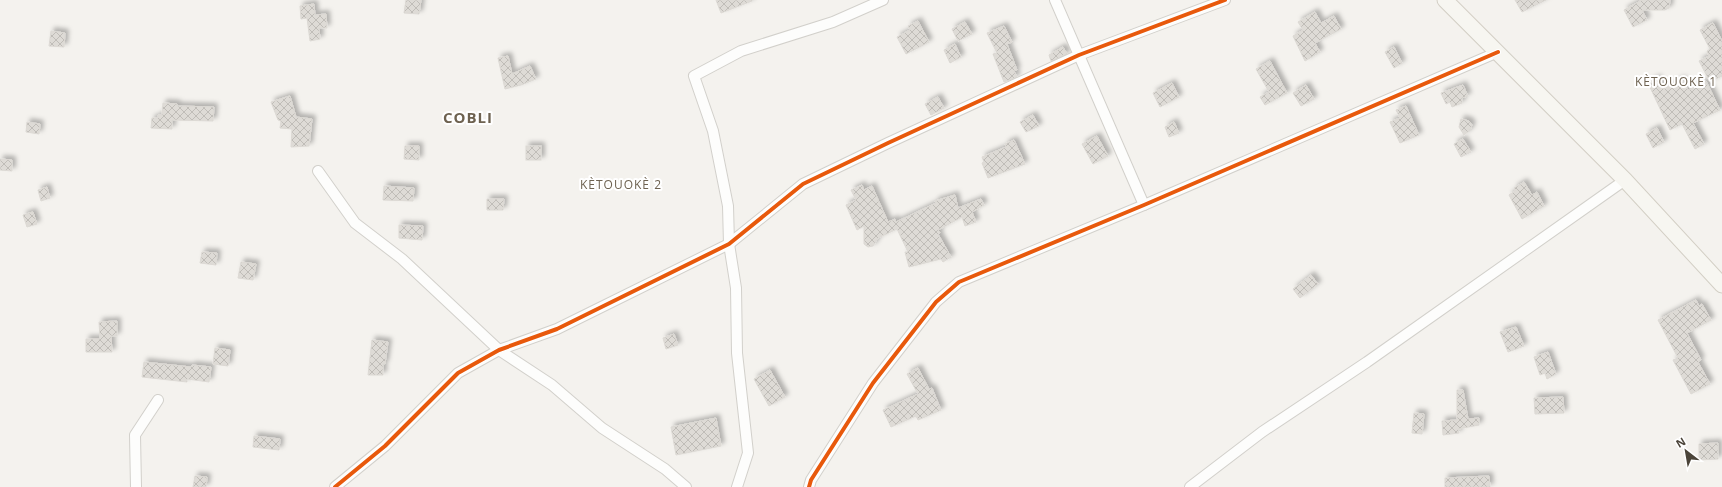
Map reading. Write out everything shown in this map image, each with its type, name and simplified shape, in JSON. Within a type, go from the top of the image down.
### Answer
[{"type":"main road","points":[[1445,0],[1625,180],[1722,285]]},
{"type":"street","points":[[737,487],[748,453],[737,353],[736,288],[730,244],[728,206],[713,131],[694,76],[741,51],[833,22],[883,0]]},
{"type":"street","points":[[1054,0],[1144,204]]},
{"type":"street","points":[[335,487],[385,446],[458,373],[499,350],[557,329],[730,244],[803,184],[888,142],[1079,56],[1224,0]]},
{"type":"street","points":[[809,487],[811,480],[873,383],[936,302],[959,282],[1498,52]]},
{"type":"street","points":[[318,171],[355,223],[402,259],[499,350],[552,385],[602,428],[666,469],[686,487]]},
{"type":"street","points":[[1190,487],[1262,432],[1417,327],[1625,180]]},
{"type":"street","points":[[136,487],[135,435],[158,400]]},
{"type":"building","points":[[406,0],[421,0],[419,14],[404,13]]},
{"type":"building","points":[[716,0],[752,0],[752,1],[721,13]]},
{"type":"building","points":[[1515,0],[1546,0],[1522,12]]},
{"type":"building","points":[[1642,0],[1670,0],[1669,8],[1665,10],[1642,10],[1647,20],[1633,27],[1624,10]]},
{"type":"building","points":[[314,4],[315,15],[326,14],[327,28],[319,28],[320,39],[310,41],[307,18],[301,19],[300,6]]},
{"type":"building","points":[[1315,12],[1321,23],[1334,16],[1341,29],[1315,43],[1320,52],[1305,61],[1293,36],[1303,30],[1298,22]]},
{"type":"building","points":[[918,21],[929,42],[906,54],[897,37],[910,30],[908,26]]},
{"type":"building","points":[[965,22],[972,34],[958,41],[952,29]]},
{"type":"building","points":[[1713,23],[1722,41],[1722,76],[1710,82],[1699,61],[1709,56],[1707,51],[1710,49],[1700,30]]},
{"type":"building","points":[[1004,26],[1012,42],[1007,44],[1017,70],[1014,71],[1017,77],[1004,82],[993,54],[997,53],[987,33]]},
{"type":"building","points":[[51,31],[65,33],[64,47],[49,46]]},
{"type":"building","points":[[955,44],[961,57],[950,63],[944,50]]},
{"type":"building","points":[[1063,47],[1067,54],[1051,61],[1049,55]]},
{"type":"building","points":[[1394,47],[1402,63],[1394,68],[1385,52]]},
{"type":"building","points":[[508,56],[512,74],[530,66],[536,79],[505,89],[498,58]]},
{"type":"building","points":[[1270,61],[1287,93],[1265,105],[1260,97],[1269,92],[1256,69]]},
{"type":"building","points":[[1657,78],[1663,89],[1682,79],[1688,90],[1706,81],[1720,110],[1693,123],[1704,144],[1695,149],[1682,124],[1670,130],[1648,83]]},
{"type":"building","points":[[1172,83],[1179,97],[1160,107],[1153,93]]},
{"type":"building","points":[[1306,85],[1314,99],[1301,106],[1293,93]]},
{"type":"building","points":[[1463,85],[1468,96],[1462,98],[1462,103],[1452,107],[1450,102],[1446,104],[1441,93]]},
{"type":"building","points":[[290,96],[296,117],[312,119],[309,146],[291,147],[292,129],[280,128],[281,121],[278,120],[271,102]]},
{"type":"building","points":[[938,97],[944,108],[931,115],[925,104]]},
{"type":"building","points":[[163,103],[177,104],[177,106],[214,107],[213,121],[172,120],[172,129],[151,128],[152,118],[158,118],[158,115],[162,115]]},
{"type":"building","points":[[1406,106],[1419,135],[1400,143],[1390,122],[1400,118],[1396,110]]},
{"type":"building","points":[[1033,115],[1039,126],[1026,132],[1020,122]]},
{"type":"building","points":[[1461,119],[1469,121],[1472,125],[1470,130],[1464,135],[1459,127]]},
{"type":"building","points":[[27,122],[40,124],[39,134],[26,132]]},
{"type":"building","points":[[1174,122],[1179,133],[1169,137],[1165,127]]},
{"type":"building","points":[[1657,128],[1664,142],[1653,148],[1646,134]]},
{"type":"building","points":[[1097,136],[1108,156],[1093,164],[1082,144]]},
{"type":"building","points":[[1463,139],[1471,152],[1461,157],[1454,144]]},
{"type":"building","points":[[1014,140],[1025,164],[988,178],[982,163],[984,162],[982,157],[1006,147],[1005,144]]},
{"type":"building","points":[[405,146],[419,146],[419,160],[404,159]]},
{"type":"building","points":[[526,146],[541,146],[541,160],[526,160]]},
{"type":"building","points":[[0,159],[12,160],[12,171],[0,170]]},
{"type":"building","points":[[1524,182],[1532,195],[1537,192],[1544,206],[1522,219],[1509,195],[1515,191],[1514,188]]},
{"type":"building","points":[[862,185],[864,190],[872,186],[888,222],[895,219],[896,222],[936,203],[935,201],[955,195],[958,208],[981,199],[984,205],[972,212],[976,222],[965,226],[962,217],[938,230],[940,233],[938,234],[951,257],[943,262],[941,259],[909,267],[905,252],[908,252],[897,229],[878,238],[873,246],[868,247],[864,244],[864,226],[857,230],[846,205],[856,200],[851,190]]},
{"type":"building","points":[[384,186],[414,188],[413,201],[383,200]]},
{"type":"building","points":[[47,187],[50,198],[41,201],[38,190]]},
{"type":"building","points":[[487,199],[504,199],[503,210],[487,210]]},
{"type":"building","points":[[33,212],[37,224],[27,227],[23,215]]},
{"type":"building","points":[[399,225],[423,226],[422,240],[399,238]]},
{"type":"building","points":[[202,252],[217,253],[216,265],[200,263]]},
{"type":"building","points":[[241,262],[256,264],[253,280],[238,278]]},
{"type":"building","points":[[1311,275],[1318,284],[1300,298],[1293,289]]},
{"type":"building","points":[[1696,300],[1699,306],[1702,304],[1711,320],[1687,333],[1701,360],[1698,362],[1710,384],[1691,394],[1673,360],[1678,358],[1658,320]]},
{"type":"building","points":[[117,321],[117,336],[111,336],[112,352],[86,352],[86,339],[100,339],[99,322]]},
{"type":"building","points":[[1516,327],[1524,346],[1508,352],[1500,332]]},
{"type":"building","points":[[674,334],[678,345],[666,349],[663,338]]},
{"type":"building","points":[[372,340],[388,342],[385,364],[383,363],[383,375],[368,375]]},
{"type":"building","points":[[215,348],[230,350],[228,366],[213,364]]},
{"type":"building","points":[[1548,352],[1556,374],[1547,379],[1545,373],[1540,375],[1534,357]]},
{"type":"building","points":[[144,362],[191,367],[192,365],[211,367],[209,382],[187,379],[187,382],[142,377]]},
{"type":"building","points":[[918,368],[929,389],[932,388],[941,410],[918,420],[916,416],[891,427],[883,410],[918,394],[907,374]]},
{"type":"building","points":[[770,370],[785,397],[769,406],[754,379]]},
{"type":"building","points":[[1457,390],[1463,390],[1468,419],[1479,418],[1479,425],[1458,429],[1459,433],[1443,435],[1442,421],[1457,420]]},
{"type":"building","points":[[1563,397],[1564,413],[1535,414],[1534,398]]},
{"type":"building","points":[[1414,413],[1424,414],[1422,434],[1412,433]]},
{"type":"building","points":[[716,418],[721,446],[676,455],[671,427]]},
{"type":"building","points":[[254,436],[280,439],[279,450],[253,447]]},
{"type":"building","points":[[1718,443],[1718,459],[1699,460],[1699,444]]},
{"type":"building","points":[[195,476],[207,477],[206,487],[193,487]]},
{"type":"building","points":[[1489,476],[1490,487],[1445,487],[1445,478]]},
{"type":"cycle path","points":[[335,487],[385,446],[458,373],[499,350],[557,329],[729,244],[803,184],[888,143],[1079,55],[1225,0]]},
{"type":"cycle path","points":[[809,487],[811,480],[873,383],[936,302],[959,282],[1144,205],[1498,52]]},
{"type":"district","name":"KÈTOUOKÈ 1","points":[[1676,81]]},
{"type":"district","name":"COBLI","points":[[468,117]]},
{"type":"district","name":"KÈTOUOKÈ 2","points":[[621,184]]}]
